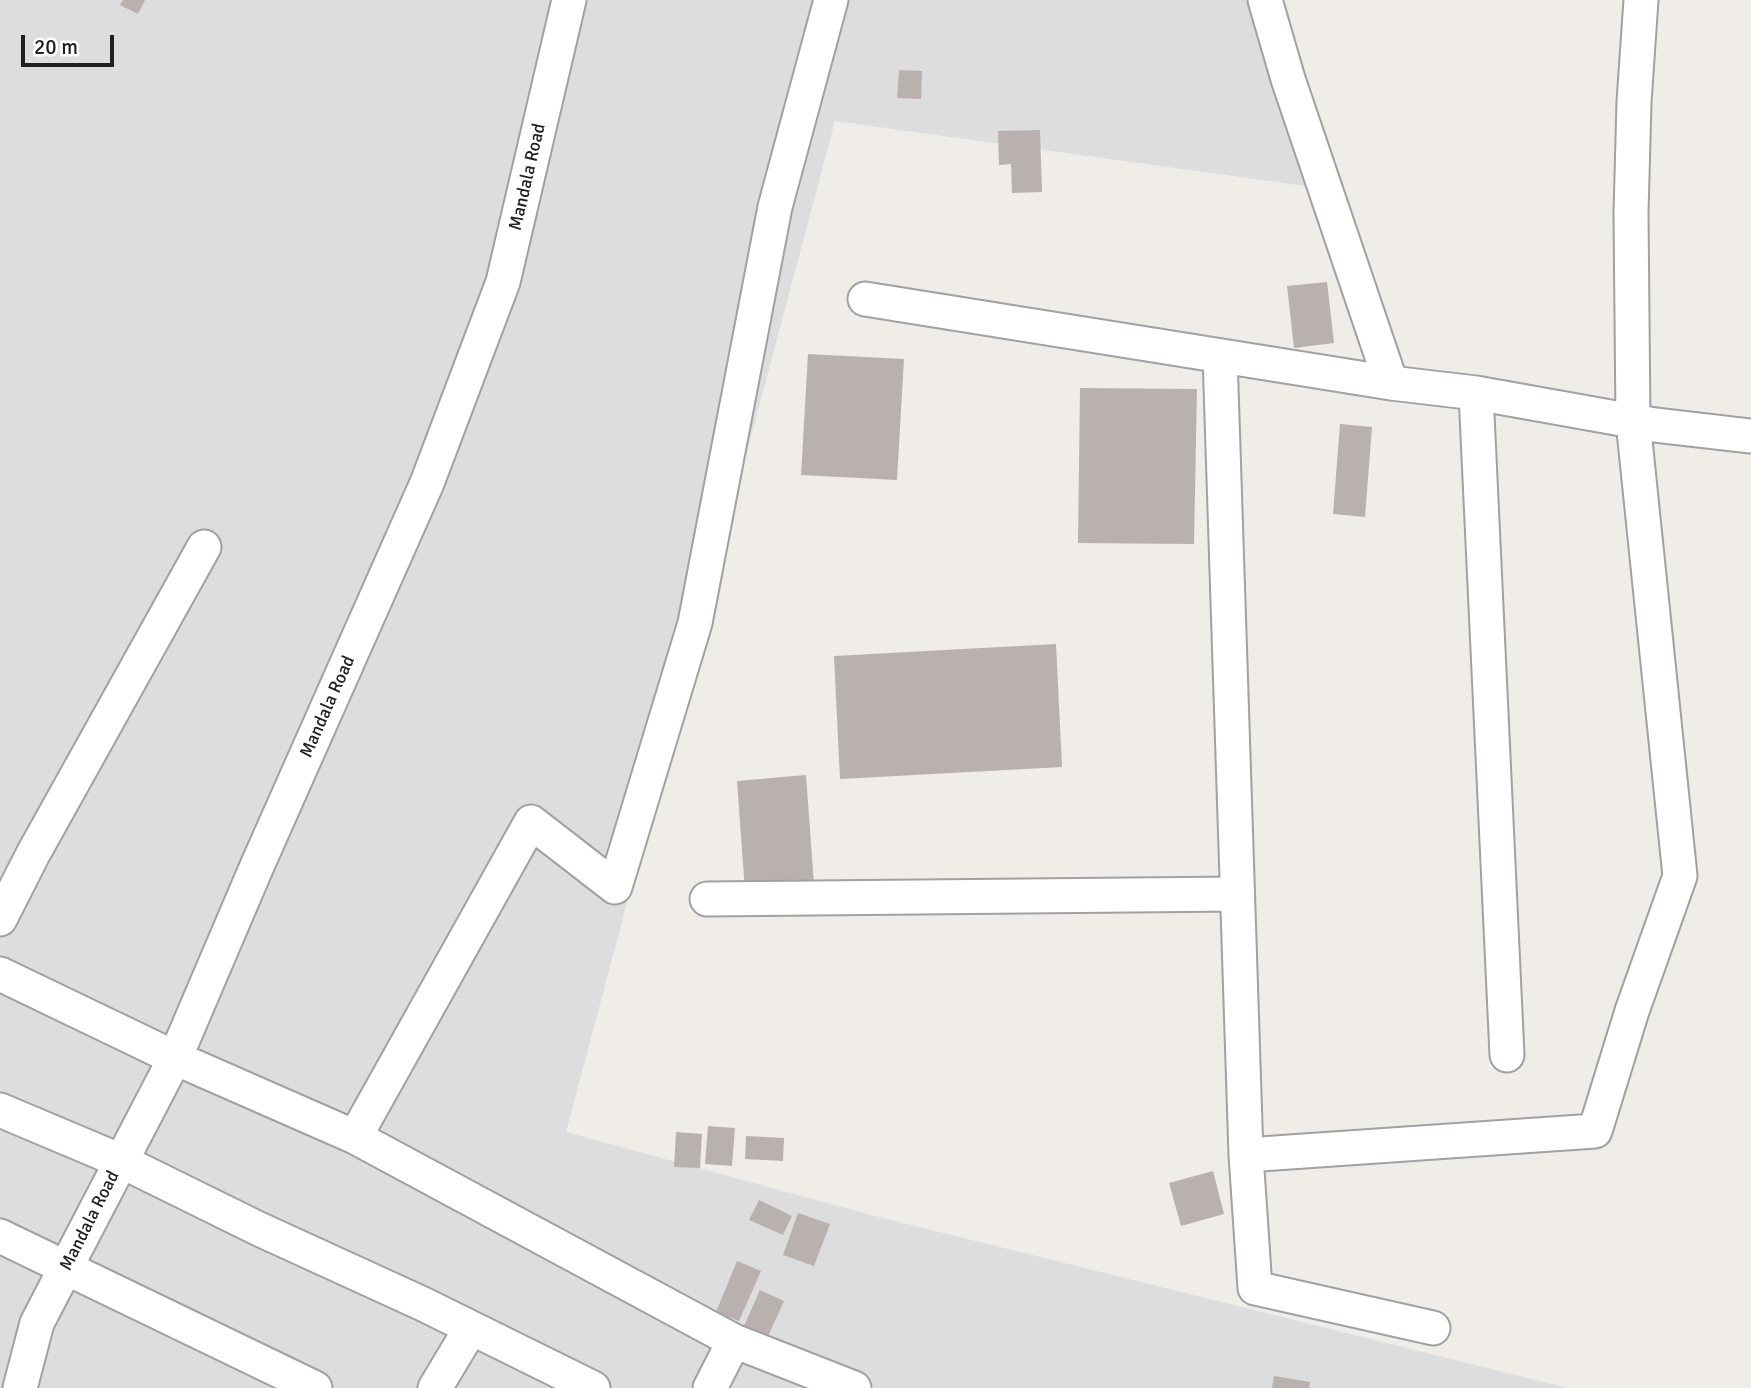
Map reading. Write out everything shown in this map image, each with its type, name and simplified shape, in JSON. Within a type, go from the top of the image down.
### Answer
[{"type":"street","name":"Mandala Road","points":[[20,1388],[37,1322],[175,1058],[427,482],[503,282],[569,0]]},
{"type":"street","points":[[355,1137],[531,822],[615,887],[695,623],[775,208],[831,0]]},
{"type":"street","points":[[1265,0],[1288,79],[1391,383]]},
{"type":"street","points":[[1246,1155],[1595,1131],[1632,1011],[1680,876],[1644,423],[1631,213],[1634,102],[1641,0]]},
{"type":"street","points":[[865,299],[1391,383],[1476,393],[1644,423],[1751,436]]},
{"type":"street","points":[[1220,356],[1246,1155],[1255,1288],[1433,1328]]},
{"type":"street","points":[[1476,393],[1507,1055]]},
{"type":"street","points":[[0,919],[33,854],[204,547]]},
{"type":"street","points":[[707,898],[1237,894]]},
{"type":"street","points":[[0,974],[175,1058],[355,1137],[734,1341],[854,1388]]},
{"type":"street","points":[[0,1110],[121,1161],[593,1388]]},
{"type":"street","points":[[0,1236],[315,1388]]},
{"type":"street","points":[[435,1388],[471,1328]]},
{"type":"street","points":[[710,1388],[734,1341]]},
{"type":"shaded area","points":[[0,0],[1253,0],[1312,187],[835,121],[566,1132],[875,1216],[1568,1388],[0,1388]]},
{"type":"building","points":[[123,0],[145,0],[138,14],[120,5]]},
{"type":"building","points":[[899,70],[922,71],[921,99],[897,98]]},
{"type":"building","points":[[1040,130],[1042,192],[1012,193],[1011,164],[999,165],[998,131]]},
{"type":"building","points":[[1327,282],[1334,343],[1294,348],[1287,286]]},
{"type":"building","points":[[808,354],[904,359],[897,480],[801,475]]},
{"type":"building","points":[[1080,388],[1197,389],[1194,544],[1078,543]]},
{"type":"building","points":[[1340,424],[1372,427],[1365,517],[1333,514]]},
{"type":"building","points":[[1056,644],[1062,767],[840,779],[834,656]]},
{"type":"building","points":[[806,775],[814,885],[745,891],[737,781]]},
{"type":"building","points":[[708,1126],[735,1128],[732,1166],[705,1164]]},
{"type":"building","points":[[676,1132],[702,1134],[700,1168],[674,1167]]},
{"type":"building","points":[[746,1136],[784,1138],[783,1161],[745,1159]]},
{"type":"building","points":[[1213,1171],[1224,1214],[1181,1226],[1169,1183]]},
{"type":"building","points":[[759,1200],[792,1216],[783,1235],[749,1220]]},
{"type":"building","points":[[798,1213],[830,1224],[814,1266],[783,1255]]},
{"type":"building","points":[[737,1261],[761,1271],[739,1321],[716,1312]]},
{"type":"building","points":[[760,1290],[784,1301],[765,1343],[741,1333]]},
{"type":"building","points":[[1274,1376],[1310,1382],[1309,1388],[1272,1388]]}]
